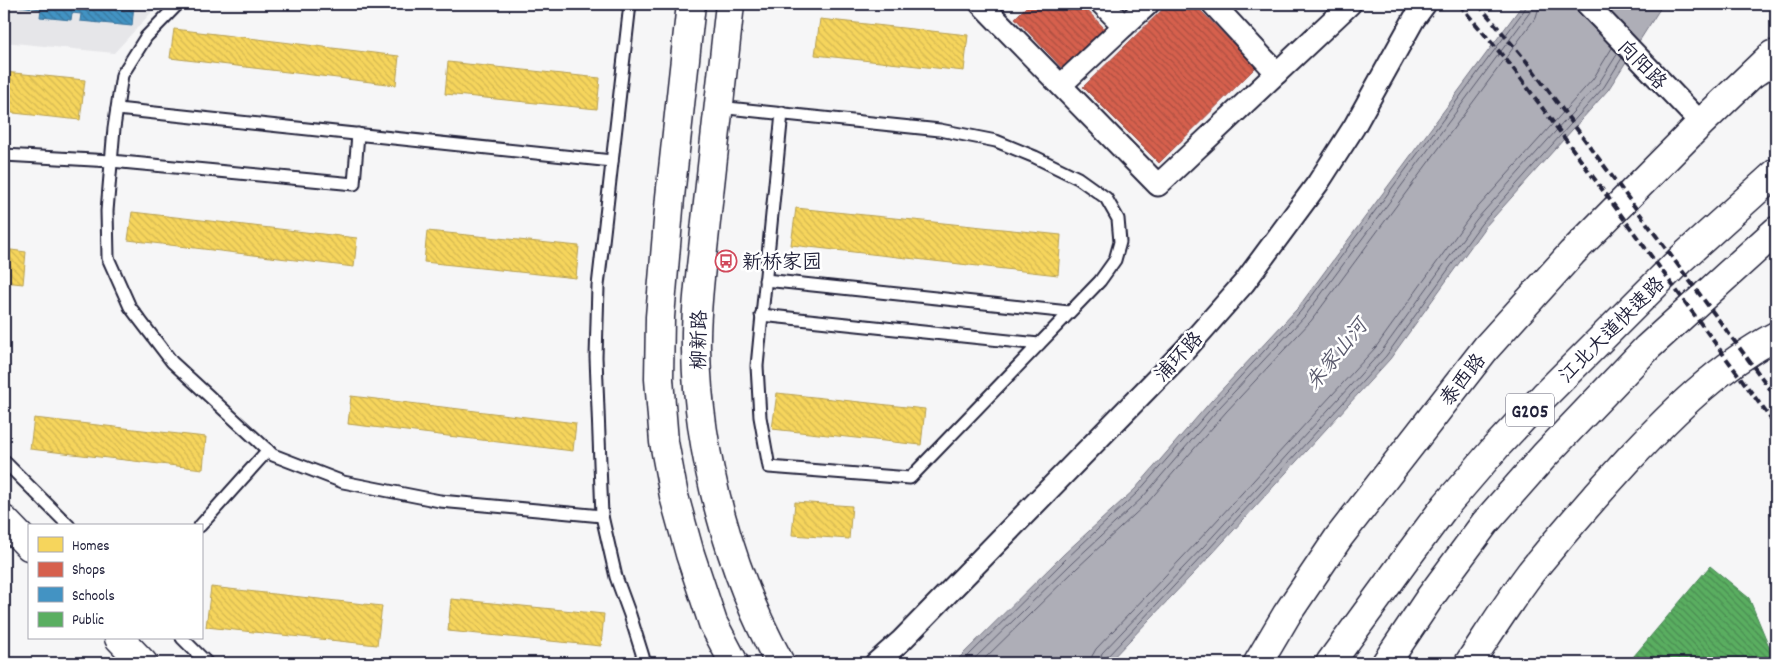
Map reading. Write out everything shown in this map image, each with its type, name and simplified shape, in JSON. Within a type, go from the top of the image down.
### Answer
[{"type":"main road","name":"柳新路","points":[[691,4],[670,197],[660,317],[659,379],[664,442],[674,496],[712,623],[734,663]]},
{"type":"main road","name":"柳新路","points":[[730,4],[699,295],[696,347],[698,390],[711,480],[730,545],[762,630],[780,663]]},
{"type":"main road","points":[[1754,73],[1776,51]]},
{"type":"main road","points":[[1754,73],[1776,58]]},
{"type":"main road","name":"泰西路","points":[[1258,663],[1287,614],[1339,537],[1486,348],[1572,253],[1701,123],[1754,73]]},
{"type":"main road","name":"江北大道快速路","points":[[1330,663],[1446,505],[1496,447],[1544,396],[1681,259],[1776,173]]},
{"type":"main road","name":"江北大道快速路","points":[[1386,663],[1431,596],[1486,523],[1544,456],[1647,348],[1776,231]]},
{"type":"main road","points":[[1469,663],[1530,574],[1597,494],[1665,420],[1710,380],[1762,343],[1776,336]]},
{"type":"main road","points":[[4,520],[28,545]]},
{"type":"main road","points":[[121,640],[144,663]]},
{"type":"street","points":[[981,4],[1158,185],[1350,4]]},
{"type":"street","points":[[1102,4],[1124,26]]},
{"type":"street","points":[[1060,85],[1148,4]]},
{"type":"street","points":[[1213,4],[1277,73]]},
{"type":"street","name":"浦环路","points":[[876,663],[902,640],[1171,364],[1244,282],[1318,183],[1354,127],[1414,19],[1425,4]]},
{"type":"street","name":"向阳路","points":[[1587,4],[1701,123]]},
{"type":"lane","points":[[178,4],[146,36],[122,75],[111,161],[107,211],[108,258],[130,307],[172,362],[273,455],[344,482],[440,501],[602,516]]},
{"type":"lane","points":[[630,4],[598,286],[596,357],[602,516],[616,577],[645,663]]},
{"type":"lane","points":[[718,107],[782,113],[940,130],[996,141],[1078,178],[1106,198],[1118,220],[1120,242],[1114,260],[1100,281],[910,478],[770,467],[760,417],[757,366],[782,113]]},
{"type":"lane","points":[[117,109],[612,161]]},
{"type":"lane","points":[[4,155],[111,161],[354,184],[358,134]]},
{"type":"lane","points":[[765,280],[1070,312]]},
{"type":"lane","points":[[761,315],[1039,344]]},
{"type":"lane","points":[[202,524],[268,450]]},
{"type":"lane","points":[[4,461],[67,524]]},
{"type":"lane","points":[[184,640],[207,663]]},
{"type":"shaded area","points":[[4,4],[159,4],[114,53],[4,42]]},
{"type":"water","name":"朱家山河","points":[[1523,4],[1663,4],[1608,90],[1485,227],[1390,359],[1212,554],[1108,663],[954,663],[1064,554],[1135,489],[1212,400],[1297,309]]},
{"type":"building: Homes","points":[[820,19],[968,35],[964,71],[815,55]]},
{"type":"building: Homes","points":[[174,29],[399,56],[396,85],[170,58]]},
{"type":"building: Homes","points":[[448,62],[600,78],[597,109],[445,94]]},
{"type":"building: Homes","points":[[4,72],[85,80],[80,120],[4,112]]},
{"type":"building: Homes","points":[[796,208],[1061,235],[1058,275],[791,245]]},
{"type":"building: Homes","points":[[132,212],[357,238],[354,267],[128,240]]},
{"type":"building: Homes","points":[[427,231],[579,246],[576,278],[424,262]]},
{"type":"building: Homes","points":[[4,249],[26,252],[23,284],[4,282]]},
{"type":"building: Homes","points":[[777,393],[925,409],[921,445],[772,429]]},
{"type":"building: Homes","points":[[351,396],[576,423],[573,451],[348,424]]},
{"type":"building: Homes","points":[[34,418],[206,437],[203,469],[30,449]]},
{"type":"building: Homes","points":[[795,502],[852,506],[849,539],[792,535]]},
{"type":"building: Homes","points":[[211,587],[382,606],[377,645],[206,627]]},
{"type":"building: Homes","points":[[451,599],[604,614],[601,646],[448,631]]},
{"type":"building: Shops","points":[[1028,4],[1081,4],[1106,30],[1064,70],[1015,18]]},
{"type":"building: Shops","points":[[1168,4],[1194,4],[1256,67],[1159,163],[1083,87]]},
{"type":"building: Schools","points":[[20,4],[134,4],[132,26],[80,21],[81,14],[72,13],[71,20],[40,17],[41,9],[20,6]]},
{"type":"building: Public","points":[[1710,566],[1749,598],[1776,663],[1628,663]]},
{"type":"railway","points":[[1459,4],[1513,68],[1776,426]]},
{"type":"railway","points":[[1478,4],[1527,62],[1776,397]]},
{"type":"place","name":"新桥家园","points":[[726,261]]}]
